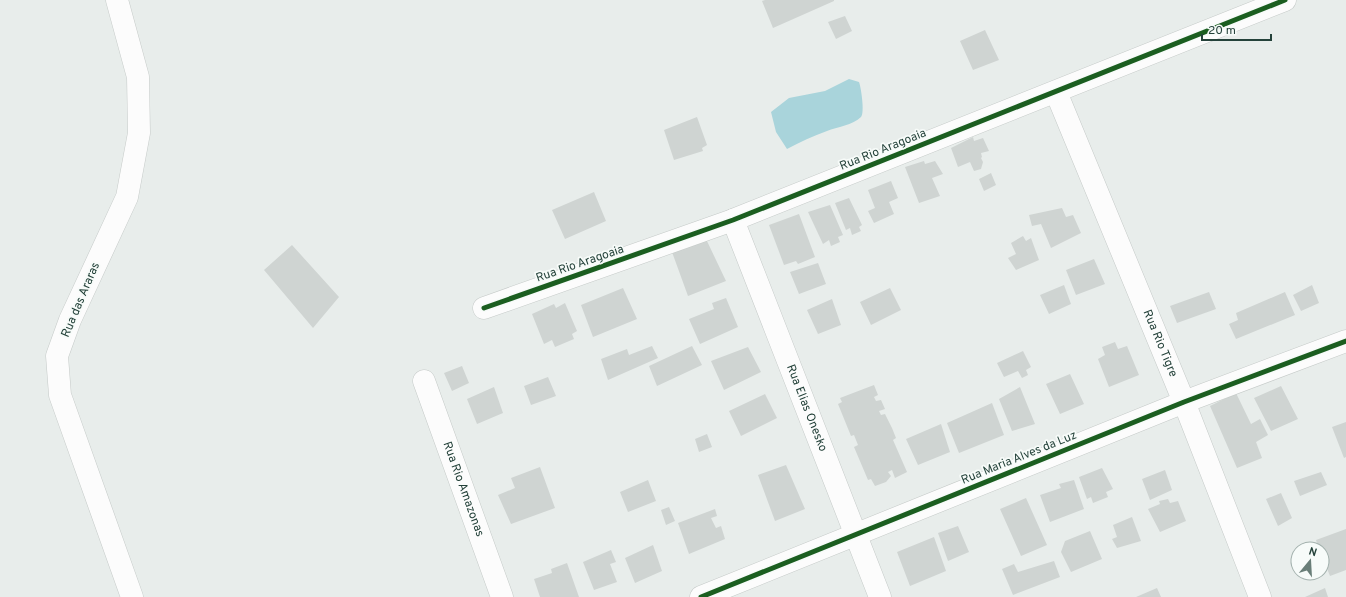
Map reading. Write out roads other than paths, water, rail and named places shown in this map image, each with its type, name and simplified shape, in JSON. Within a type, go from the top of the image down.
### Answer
[{"type":"street","name":"Rua das Araras","points":[[117,0],[138,77],[139,133],[127,197],[70,320],[57,356],[60,395],[132,597]]},
{"type":"street","name":"Rua Rio Aragoaia","points":[[484,308],[733,220],[1285,0]]},
{"type":"street","name":"Rua Rio Tigre","points":[[1056,92],[1184,402],[1260,597]]},
{"type":"street","name":"Rua Elias Onesko","points":[[733,220],[880,597]]},
{"type":"street","name":"Rua Maria Alves da Luz","points":[[701,597],[1184,402],[1346,341]]},
{"type":"street","name":"Rua Rio Amazonas","points":[[424,381],[502,597]]},
{"type":"water","points":[[849,79],[859,82],[863,105],[861,117],[849,124],[817,135],[787,149],[776,132],[771,112],[789,98],[825,91]]}]
